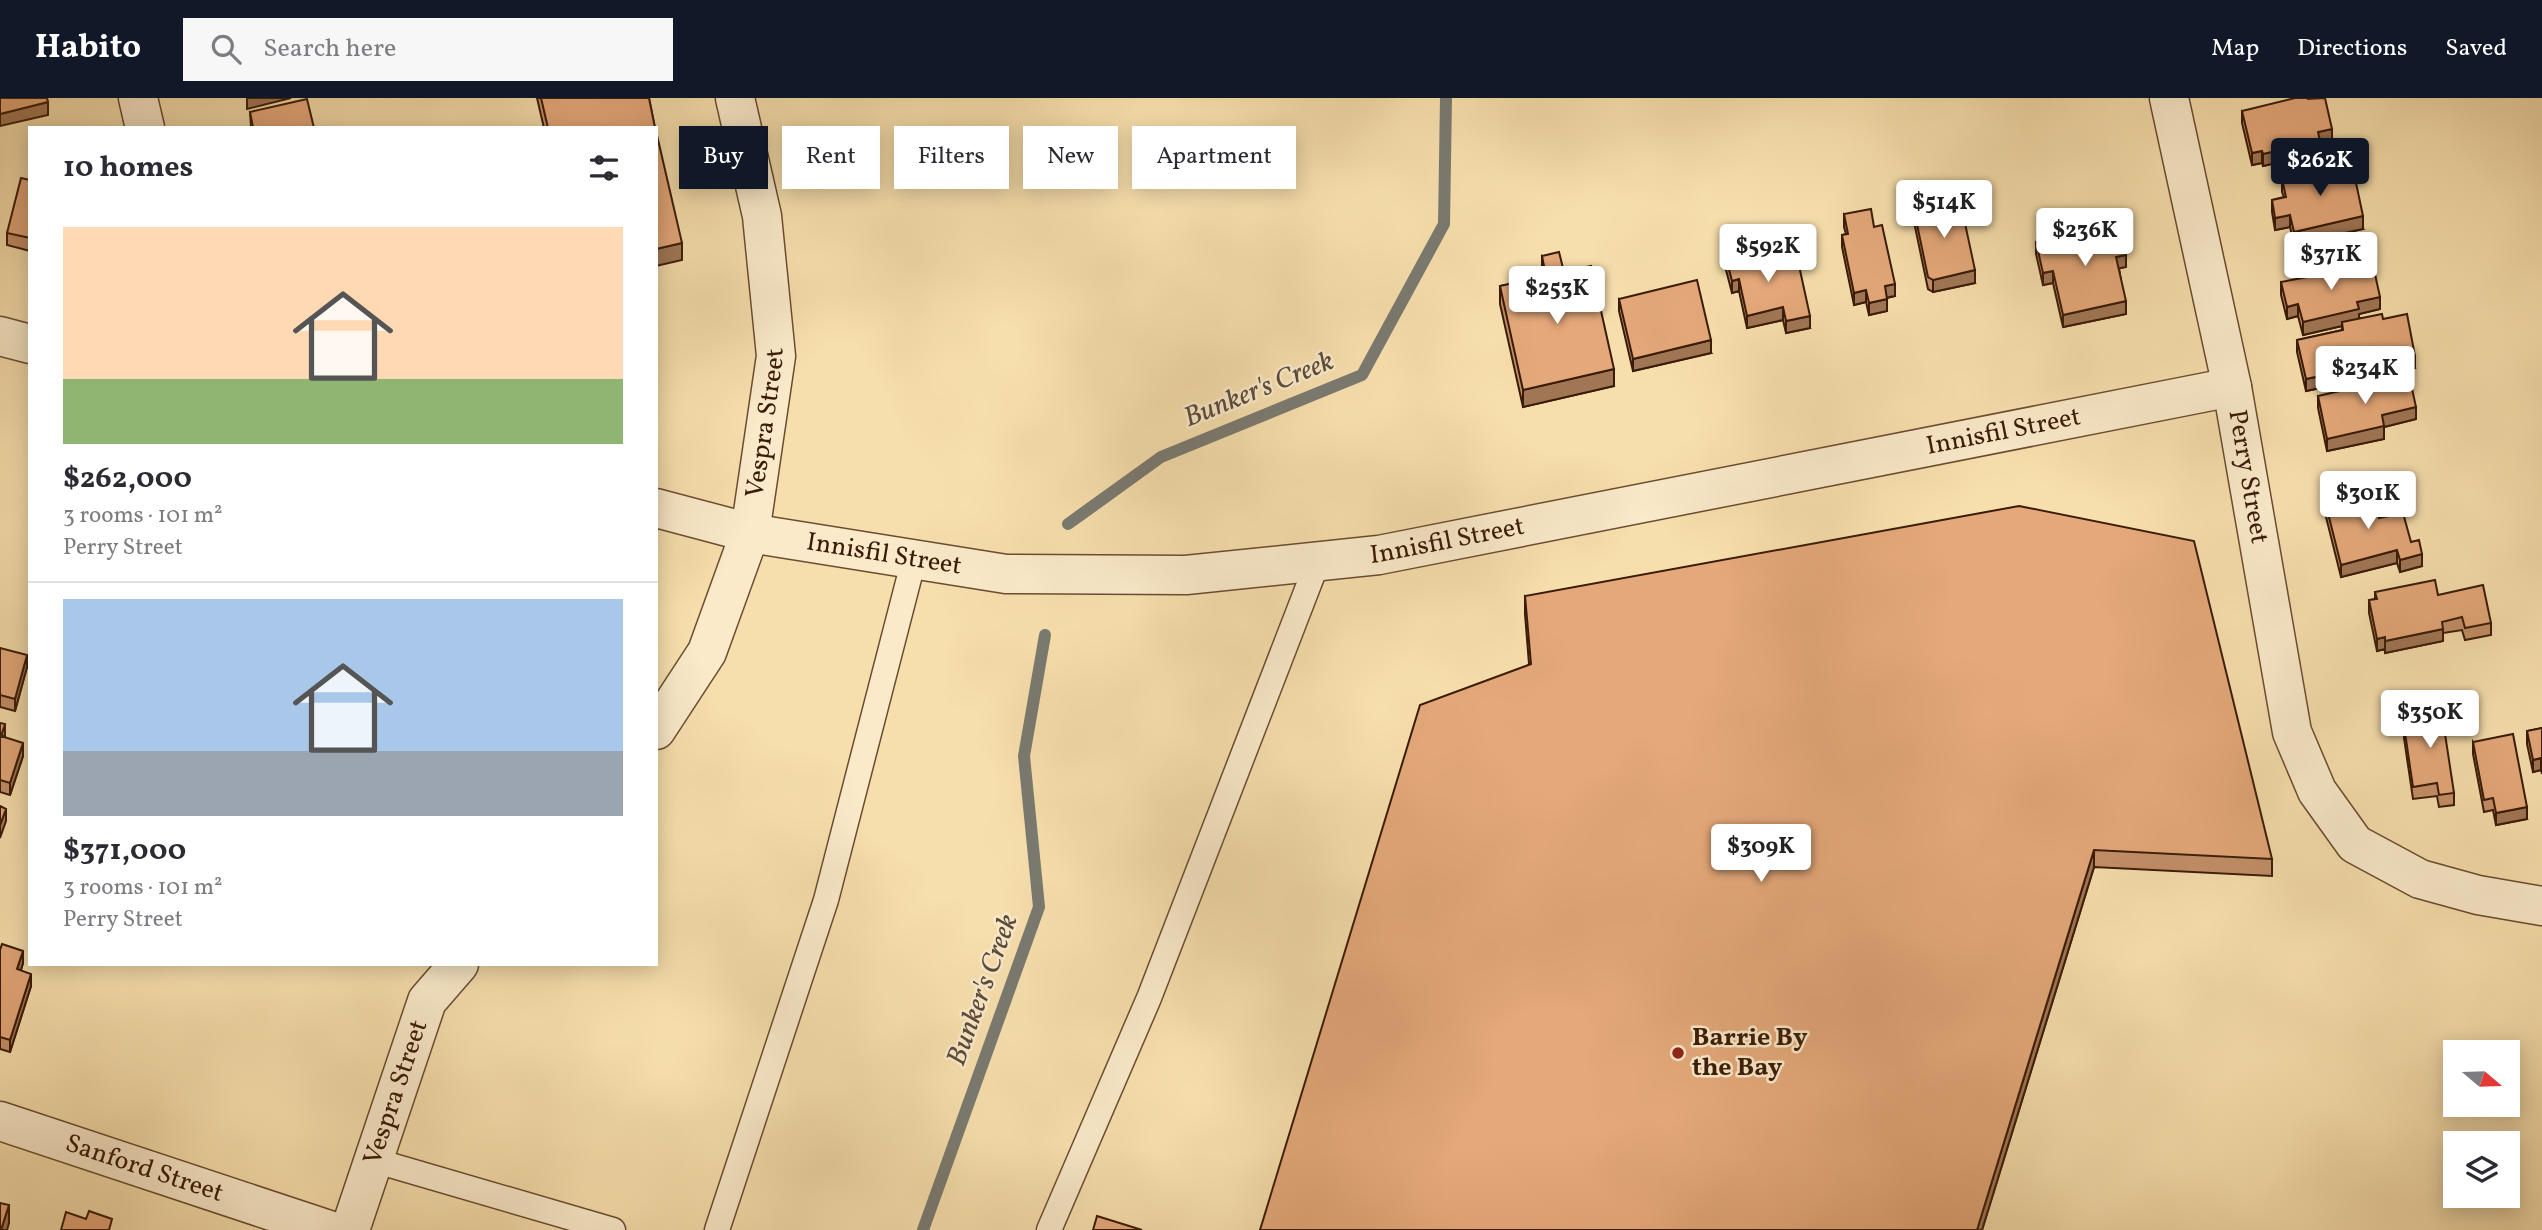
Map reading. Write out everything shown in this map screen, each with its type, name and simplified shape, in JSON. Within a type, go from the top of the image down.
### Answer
[{"type":"street","points":[[138,98],[145,126]]},
{"type":"street","name":"Vespra Street","points":[[658,727],[707,652],[750,533],[776,356],[762,216],[735,98]]},
{"type":"street","name":"Perry Street","points":[[2169,98],[2232,387],[2292,732],[2317,791],[2354,844],[2420,879],[2478,895],[2542,906]]},
{"type":"street","points":[[0,336],[28,343]]},
{"type":"street","name":"Innisfil Street","points":[[658,509],[750,533],[1006,574],[1186,575],[1379,555],[2232,387]]},
{"type":"street","name":"Vespra Street","points":[[350,1230],[427,1001],[457,966]]},
{"type":"street","name":"Sanford Street","points":[[0,1121],[329,1230]]},
{"type":"lane","points":[[718,1230],[826,900],[914,559]]},
{"type":"lane","points":[[1049,1230],[1149,998],[1318,561]]},
{"type":"lane","points":[[373,1160],[613,1230]]},
{"type":"building","points":[[0,98],[47,98],[48,102],[0,114]]},
{"type":"building","points":[[541,98],[649,98],[655,126],[548,126]]},
{"type":"building","points":[[2295,98],[2325,98],[2332,129],[2318,132],[2320,141],[2263,154],[2262,151],[2252,153],[2242,111]]},
{"type":"building","points":[[307,99],[314,126],[253,126],[250,112]]},
{"type":"building","points":[[658,140],[682,243],[658,249]]},
{"type":"building","points":[[2352,164],[2363,216],[2294,232],[2290,215],[2275,218],[2272,200],[2286,197],[2282,179]]},
{"type":"building","points":[[21,178],[28,180],[28,238],[7,233]]},
{"type":"building","points":[[1960,200],[1975,270],[1933,280],[1928,277],[1914,210]]},
{"type":"building","points":[[1871,209],[1874,227],[1882,225],[1895,284],[1885,286],[1887,299],[1869,303],[1866,290],[1854,293],[1842,235],[1848,234],[1844,214]]},
{"type":"building","points":[[2119,224],[2126,255],[2116,257],[2126,301],[2063,315],[2053,271],[2043,273],[2036,242]]},
{"type":"building","points":[[1762,246],[1767,268],[1798,261],[1810,316],[1786,321],[1783,307],[1747,316],[1739,279],[1732,281],[1725,254]]},
{"type":"building","points":[[1559,252],[1564,272],[1591,266],[1614,369],[1523,390],[1500,286],[1546,276],[1542,256]]},
{"type":"building","points":[[2373,265],[2380,297],[2357,302],[2359,309],[2303,322],[2298,304],[2287,307],[2281,282]]},
{"type":"building","points":[[1697,280],[1711,340],[1633,359],[1619,299]]},
{"type":"building","points":[[2382,314],[2383,319],[2407,314],[2415,356],[2306,379],[2297,340],[2343,330],[2342,322]]},
{"type":"building","points":[[2409,375],[2416,407],[2382,415],[2384,426],[2327,439],[2318,396]]},
{"type":"building","points":[[2372,492],[2379,518],[2403,513],[2411,542],[2419,540],[2422,554],[2400,560],[2397,550],[2341,565],[2326,505]]},
{"type":"building","name":"Barrie By the Bay","points":[[2019,506],[2194,541],[2272,859],[2094,850],[1977,1230],[1260,1230],[1420,705],[1531,664],[1525,596]]},
{"type":"building","points":[[2435,580],[2438,595],[2483,585],[2491,623],[2465,628],[2462,617],[2442,622],[2443,629],[2385,641],[2385,637],[2377,639],[2369,600],[2377,599],[2375,592]]},
{"type":"building","points":[[0,648],[27,655],[15,699],[0,695]]},
{"type":"building","points":[[2440,701],[2454,793],[2439,795],[2437,783],[2413,787],[2404,726],[2423,723],[2420,704]]},
{"type":"building","points":[[0,723],[5,724],[1,736],[23,743],[10,783],[0,780]]},
{"type":"building","points":[[2542,728],[2542,762],[2541,758],[2533,760],[2527,731]]},
{"type":"building","points":[[2513,734],[2527,807],[2496,813],[2493,798],[2484,800],[2473,742]]},
{"type":"building","points":[[0,806],[6,809],[0,825]]},
{"type":"building","points":[[2,944],[23,951],[17,969],[31,974],[10,1040],[0,1037]]},
{"type":"building","points":[[0,1203],[9,1205],[1,1230],[0,1230]]},
{"type":"building","points":[[89,1211],[112,1219],[109,1230],[61,1230],[66,1212],[86,1219]]},
{"type":"building","points":[[1097,1216],[1142,1230],[1093,1230]]},
{"type":"waterway","name":"Bunker's Creek","points":[[1068,524],[1161,457],[1362,375],[1444,224],[1446,98]]},
{"type":"waterway","name":"Bunker's Creek","points":[[923,1230],[1039,907],[1024,756],[1045,635]]},
{"type":"place","name":"Barrie By the Bay","points":[[1678,1053]]}]
